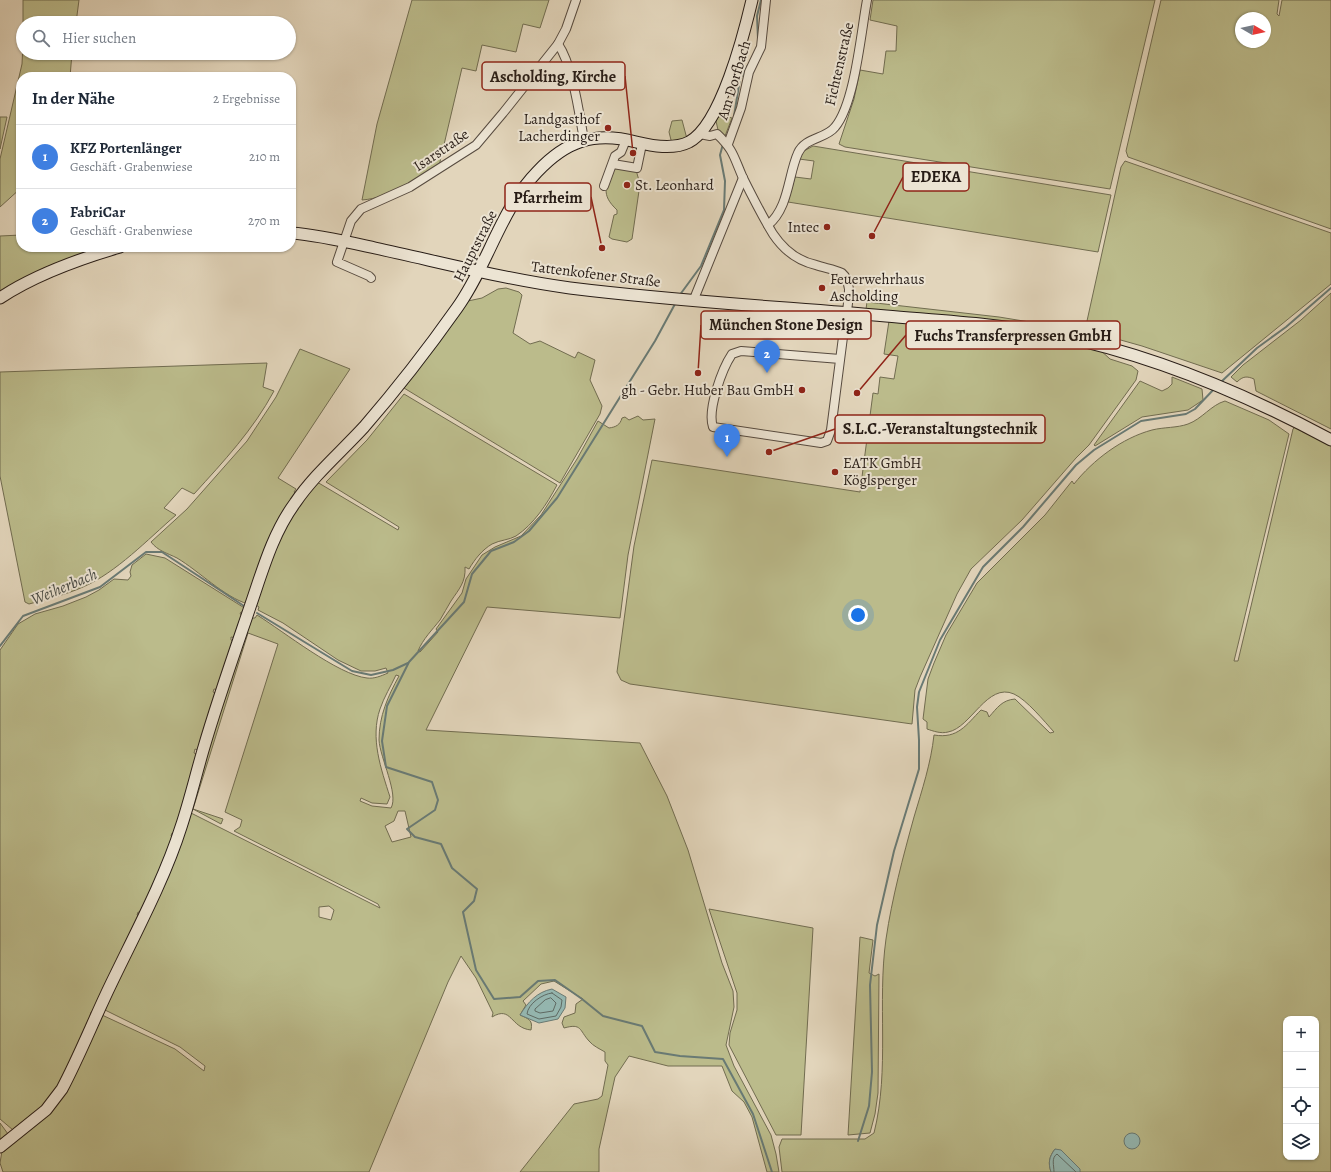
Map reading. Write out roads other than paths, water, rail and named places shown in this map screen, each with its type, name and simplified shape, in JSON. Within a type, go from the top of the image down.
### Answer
[{"type":"main road","name":"Hauptstraße","points":[[0,1147],[46,1110],[62,1089],[135,934],[180,831],[219,699],[270,551],[281,524],[304,492],[362,428],[432,342],[468,292],[516,199],[527,183],[546,163],[569,147],[584,140],[602,136],[653,146],[674,146],[691,141],[700,134],[708,122],[737,60],[752,0]]},
{"type":"main road","name":"Tattenkofener Straße","points":[[296,234],[345,242],[478,271],[568,288],[668,298],[970,322],[1057,336],[1140,357],[1210,382],[1274,410],[1331,440]]},
{"type":"main road","points":[[0,298],[50,272],[103,252]]},
{"type":"street","name":"Isarstraße","points":[[345,242],[351,221],[361,209],[410,187],[476,145],[558,44],[566,29],[576,0]]},
{"type":"street","name":"Am Dorfbach","points":[[723,140],[741,108],[749,72],[761,47],[766,0]]},
{"type":"street","name":"Fichtenstraße","points":[[768,225],[776,219],[788,187],[798,151],[808,142],[834,128],[843,114],[849,99],[867,0]]},
{"type":"street","points":[[558,44],[563,51],[571,80],[584,140]]},
{"type":"street","points":[[708,122],[723,140],[768,225],[779,242],[800,260],[844,274],[848,281],[849,290],[846,312],[840,360],[831,430],[827,441],[821,443],[713,427],[712,417],[715,398],[732,354],[741,351],[840,360]]},
{"type":"street","points":[[700,134],[723,140]]},
{"type":"street","points":[[604,186],[615,156],[621,152],[626,140]]},
{"type":"street","points":[[613,164],[638,168],[642,144]]},
{"type":"street","points":[[689,299],[743,178]]},
{"type":"street","points":[[345,242],[337,262],[371,278]]},
{"type":"water","points":[[552,989],[566,997],[565,1008],[558,1019],[539,1023],[520,1015],[533,998],[542,992]]},
{"type":"water","points":[[1129,1133],[1135,1133],[1140,1138],[1138,1147],[1135,1149],[1129,1149],[1124,1144],[1124,1138]]},
{"type":"water","points":[[1055,1149],[1061,1150],[1080,1169],[1080,1172],[1051,1172],[1050,1160]]},
{"type":"waterway","points":[[758,39],[757,16],[761,0]]},
{"type":"waterway","points":[[734,116],[740,79],[748,65]]},
{"type":"waterway","points":[[679,296],[701,266],[724,210],[725,181],[720,155],[723,144]]},
{"type":"waterway","points":[[1221,382],[1257,348],[1286,327],[1331,288]]},
{"type":"waterway","points":[[675,304],[655,341],[557,498],[529,531],[514,542],[491,551],[472,574],[464,602],[409,662],[387,706],[382,741],[386,767],[432,782],[438,800],[435,810],[407,829],[415,837],[441,844],[452,868],[477,889],[474,901],[463,912],[476,970],[494,999],[520,997],[538,981],[555,980],[603,1016],[642,1026],[655,1052],[680,1056],[723,1059],[753,1114],[772,1172]]},
{"type":"waterway","points":[[858,1141],[869,1106],[872,1072],[870,985],[877,925],[894,851],[919,769],[917,707],[919,692],[940,640],[983,567],[1023,527],[1076,465],[1094,450],[1141,421],[1186,414],[1195,409],[1215,388]]},
{"type":"waterway","name":"Weiherbach","points":[[0,646],[23,616],[100,587],[146,552],[162,552],[244,606]]},
{"type":"waterway","name":"Weiherbach","points":[[257,613],[352,671],[371,675],[393,670],[408,663]]},
{"type":"place","name":"Landgasthof Lacherdinger","points":[[608,128]]},
{"type":"place","name":"Ascholding, Kirche","points":[[633,153]]},
{"type":"place","name":"St. Leonhard","points":[[627,185]]},
{"type":"place","name":"Intec","points":[[827,227]]},
{"type":"place","name":"EDEKA","points":[[872,236]]},
{"type":"place","name":"Pfarrheim","points":[[602,248]]},
{"type":"place","name":"Feuerwehrhaus Ascholding","points":[[822,288]]},
{"type":"place","name":"München Stone Design","points":[[698,373]]},
{"type":"place","name":"FabriCar","points":[[767,373]]},
{"type":"place","name":"gh - Gebr. Huber Bau GmbH","points":[[802,390]]},
{"type":"place","name":"Fuchs Transferpressen GmbH","points":[[857,393]]},
{"type":"place","name":"S.L.C.-Veranstaltungstechnik","points":[[769,452]]},
{"type":"place","name":"KFZ Portenlänger","points":[[727,457]]},
{"type":"place","name":"EATK GmbH Köglsperger","points":[[835,472]]}]
